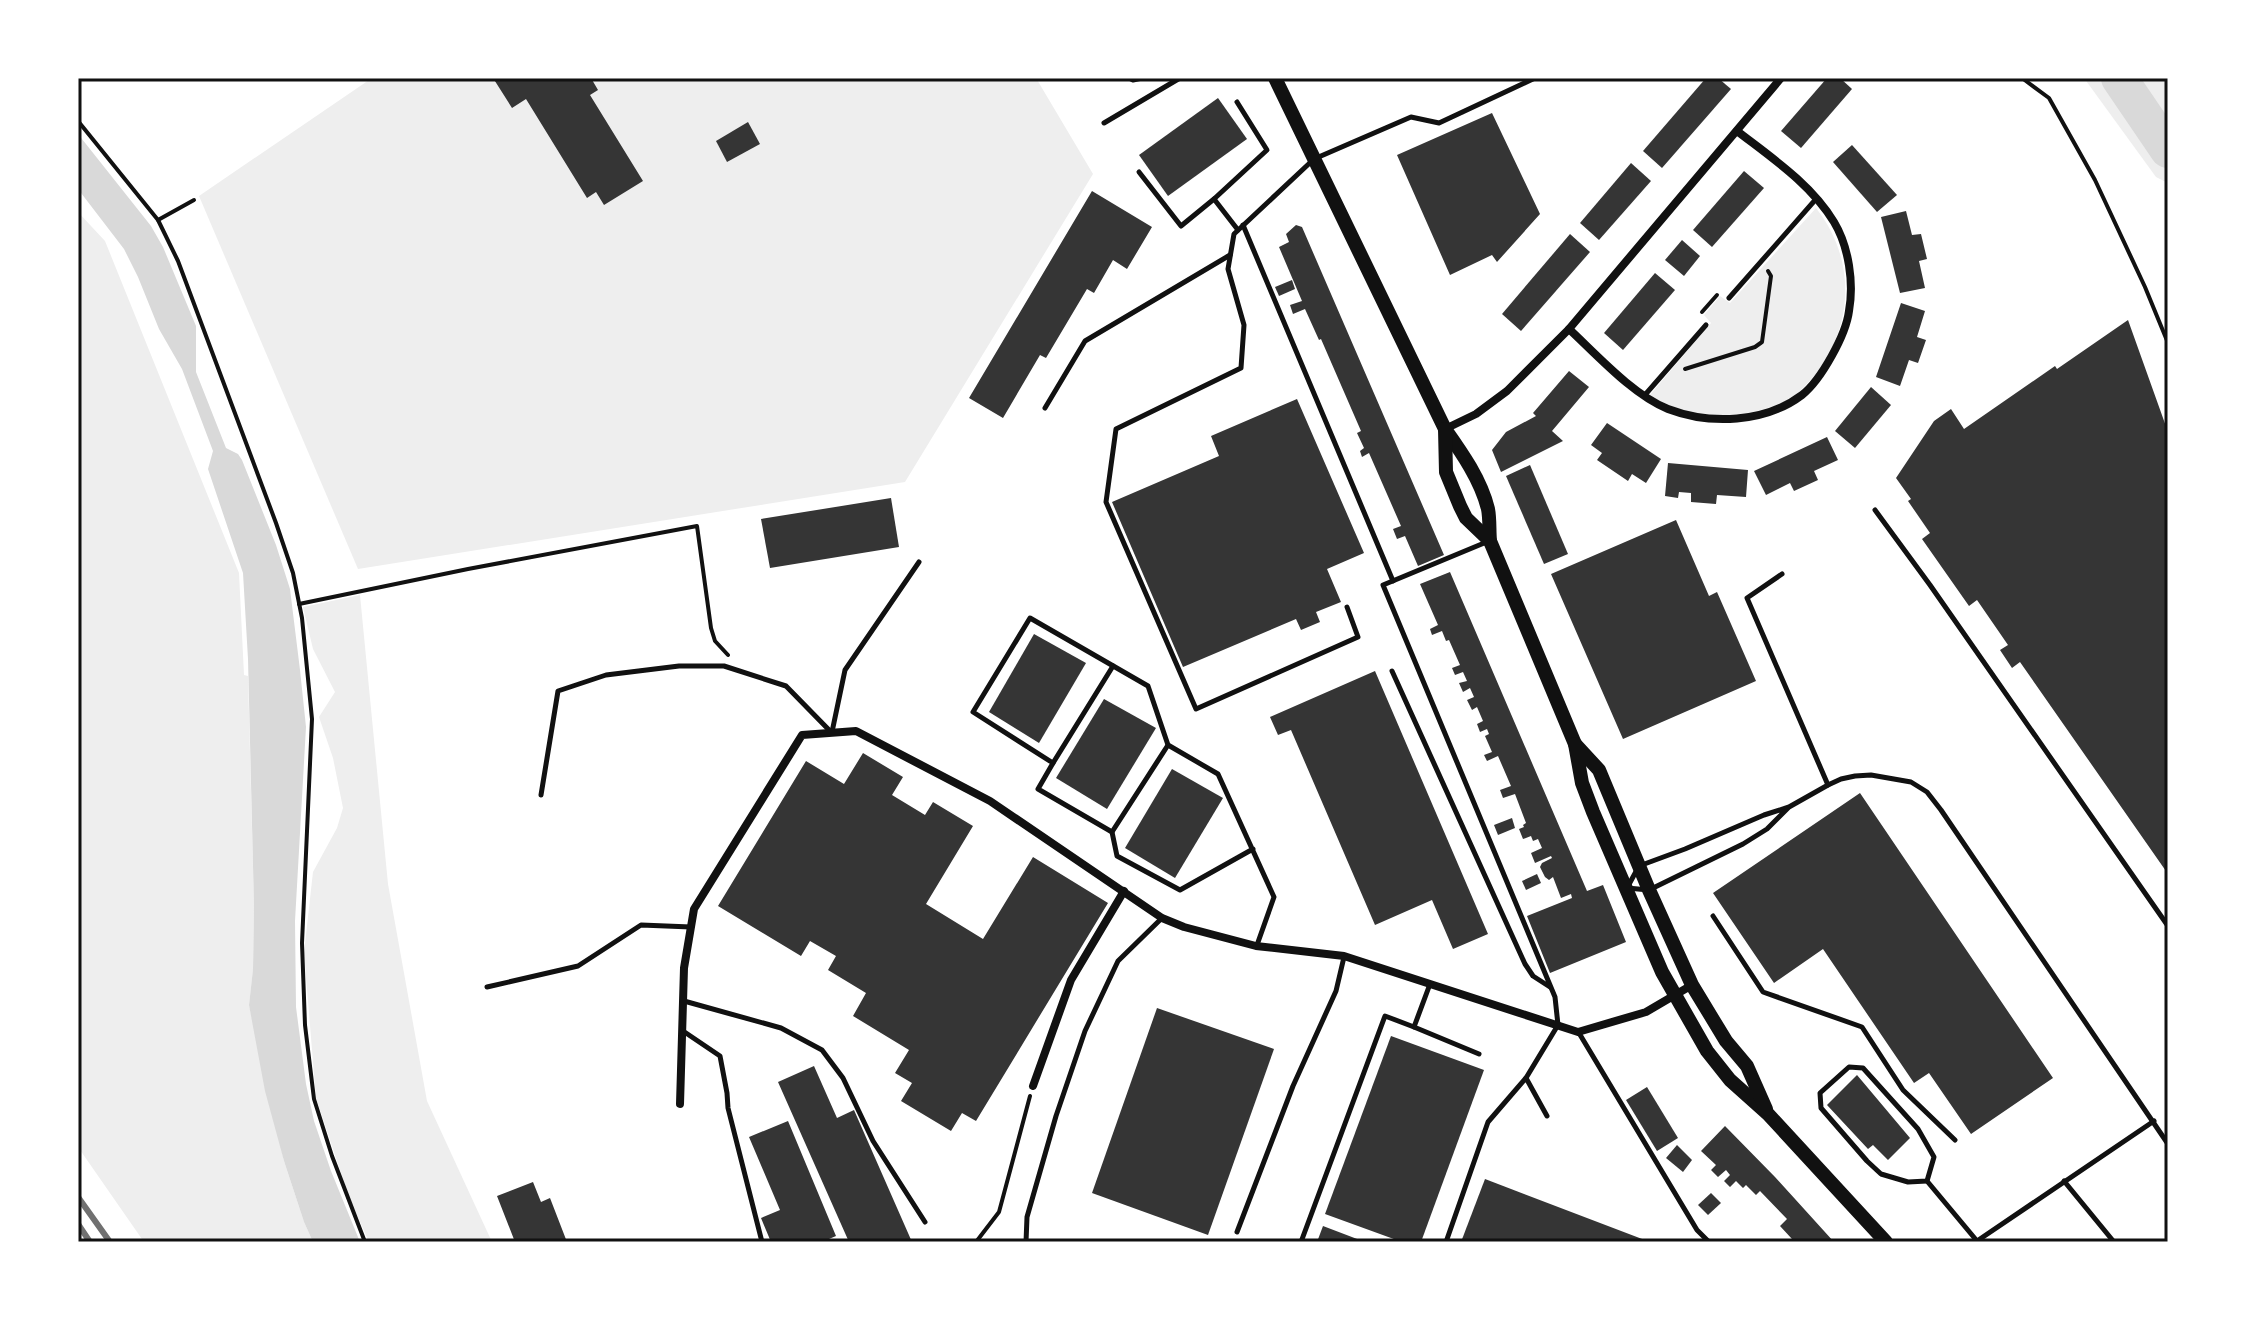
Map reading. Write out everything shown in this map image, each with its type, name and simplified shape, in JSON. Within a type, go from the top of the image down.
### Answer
[{"type":"main road","points":[[1275,78],[1445,429],[1469,463],[1487,507],[1490,541],[1575,744],[1582,783],[1674,996],[1717,1065],[1768,1114],[1886,1242]]},
{"type":"main road","points":[[1445,429],[1446,472],[1466,518],[1490,541]]},
{"type":"main road","points":[[1575,744],[1599,770],[1692,985],[1726,1041],[1747,1066],[1768,1114]]},
{"type":"street","points":[[1445,429],[1476,414],[1507,391],[1569,329],[1781,78]]},
{"type":"street","points":[[1569,329],[1643,396],[1692,417],[1730,419],[1767,413],[1803,394],[1815,381],[1826,367],[1849,314],[1851,288],[1845,248],[1834,223],[1793,174],[1737,131]]},
{"type":"street","points":[[680,1104],[684,968],[694,909],[802,735],[856,731],[990,801],[1162,918],[1184,927],[1256,946],[1344,956],[1578,1032],[1646,1012],[1692,985]]},
{"type":"street","points":[[1033,1086],[1071,980],[1124,891]]},
{"type":"lane","points":[[1129,78],[1142,78]]},
{"type":"lane","points":[[1104,123],[1180,78]]},
{"type":"lane","points":[[1347,607],[1358,637],[1196,709],[1106,502],[1116,429],[1241,368],[1244,325],[1228,269],[1234,234],[1314,159],[1411,117],[1439,123],[1535,78]]},
{"type":"lane","points":[[1139,172],[1181,226],[1267,150],[1237,102]]},
{"type":"lane","points":[[1214,199],[1241,228],[1393,581]]},
{"type":"lane","points":[[1729,298],[1816,199]]},
{"type":"lane","points":[[1045,408],[1085,341],[1231,255]]},
{"type":"lane","points":[[1643,396],[1706,325]]},
{"type":"lane","points":[[1875,510],[2168,926]]},
{"type":"lane","points":[[1446,1242],[1488,1122],[1526,1078],[1558,1025],[1555,997],[1383,585],[1490,541]]},
{"type":"lane","points":[[832,733],[845,670],[919,562]]},
{"type":"lane","points":[[1782,574],[1747,598],[1828,785]]},
{"type":"lane","points":[[1053,763],[973,712],[1030,618],[1148,686],[1168,745],[1218,774],[1274,897],[1256,946]]},
{"type":"lane","points":[[541,795],[558,691],[606,675],[679,666],[724,666],[786,686],[832,733]]},
{"type":"lane","points":[[1112,832],[1038,789],[1113,666]]},
{"type":"lane","points":[[1392,671],[1525,964],[1533,976],[1551,988]]},
{"type":"lane","points":[[1168,745],[1112,832],[1117,856],[1180,890],[1253,849]]},
{"type":"lane","points":[[1789,807],[1767,829],[1743,844],[1649,890],[1627,888],[1639,866],[1789,807],[1841,779],[1871,775],[1911,782],[1927,792],[2168,1144]]},
{"type":"lane","points":[[1713,916],[1763,992],[1862,1027],[1903,1090],[1955,1140]]},
{"type":"lane","points":[[1026,1242],[1027,1217],[1085,1031],[1118,961],[1162,918]]},
{"type":"lane","points":[[487,987],[578,966],[641,925],[691,927]]},
{"type":"lane","points":[[1237,1232],[1293,1086],[1336,991],[1344,956]]},
{"type":"lane","points":[[1414,1027],[1430,983]]},
{"type":"lane","points":[[683,1000],[781,1028],[822,1050],[843,1078],[873,1141],[925,1222]]},
{"type":"lane","points":[[1301,1242],[1385,1016],[1479,1054]]},
{"type":"lane","points":[[682,1030],[720,1056],[728,1108],[762,1242]]},
{"type":"lane","points":[[1578,1032],[1697,1230],[1709,1242]]},
{"type":"lane","points":[[1849,1067],[1863,1068],[1918,1129],[1929,1148],[1934,1157],[1927,1181],[1908,1182],[1881,1174],[1821,1108],[1820,1093],[1849,1067]]},
{"type":"lane","points":[[1526,1078],[1547,1116]]},
{"type":"lane","points":[[1927,1181],[1977,1241],[2154,1121]]},
{"type":"lane","points":[[2064,1181],[2114,1242]]},
{"type":"path","points":[[2022,78],[2049,98],[2095,180],[2168,343]]},
{"type":"path","points":[[78,121],[158,220],[178,261],[293,573],[302,618],[312,719],[302,943],[305,1025],[314,1099],[365,1242]]},
{"type":"path","points":[[158,220],[194,200]]},
{"type":"path","points":[[1667,369],[1676,372],[1755,347],[1762,342],[1771,276],[1761,262]]},
{"type":"path","points":[[1706,325],[1697,317],[1721,291],[1729,298]]},
{"type":"path","points":[[299,604],[697,526],[711,628],[715,641],[729,655]]},
{"type":"path","points":[[976,1242],[999,1212],[1033,1086]]},
{"type":"shaded area","points":[[372,78],[1036,78],[1093,174],[905,482],[358,569],[199,196]]},
{"type":"shaded area","points":[[2084,78],[2168,78],[2168,183],[2156,177]]},
{"type":"shaded area","points":[[78,134],[151,226],[163,247],[196,326],[196,372],[226,448],[242,460],[290,589],[306,727],[295,921],[296,1007],[314,1121],[360,1242],[313,1242],[284,1161],[265,1091],[249,1005],[254,907],[243,573],[208,469],[213,451],[182,369],[159,329],[124,249],[78,189]]},
{"type":"shaded area","points":[[1816,208],[1840,254],[1845,278],[1845,302],[1840,326],[1818,371],[1791,398],[1769,408],[1743,414],[1699,414],[1649,396],[1711,323],[1704,315],[1720,296],[1730,303]]},
{"type":"shaded area","points":[[78,212],[105,241],[239,573],[244,675],[248,676],[254,907],[249,1005],[284,1161],[313,1242],[144,1242],[78,1147]]},
{"type":"shaded area","points":[[360,595],[388,884],[427,1101],[492,1242],[369,1242],[349,1197],[316,1098],[304,953],[313,872],[337,828],[343,808],[333,758],[319,717],[335,692],[313,649],[303,607]]},
{"type":"building","points":[[493,78],[591,78],[598,90],[590,95],[643,181],[604,205],[596,192],[587,198],[526,99],[512,108]]},
{"type":"building","points":[[1706,78],[1718,78],[1731,89],[1662,168],[1643,151]]},
{"type":"building","points":[[1827,78],[1840,78],[1852,89],[1801,148],[1781,131]]},
{"type":"building","points":[[1218,98],[1247,139],[1168,196],[1139,155]]},
{"type":"building","points":[[1492,113],[1540,214],[1497,262],[1492,255],[1450,275],[1397,155]]},
{"type":"building","points":[[748,122],[760,144],[727,162],[716,141]]},
{"type":"building","points":[[1852,145],[1897,195],[1877,212],[1833,162]]},
{"type":"building","points":[[1631,163],[1651,181],[1599,240],[1580,223]]},
{"type":"building","points":[[1744,171],[1764,188],[1712,247],[1693,230]]},
{"type":"building","points":[[1092,191],[1152,227],[1127,269],[1113,260],[1094,293],[1087,289],[1046,358],[1040,355],[1003,418],[969,398]]},
{"type":"building","points":[[1906,211],[1912,235],[1921,234],[1927,259],[1919,261],[1925,288],[1900,293],[1881,217]]},
{"type":"building","points":[[1296,225],[1302,227],[1444,555],[1418,566],[1405,536],[1397,539],[1393,529],[1401,526],[1369,453],[1362,457],[1360,451],[1364,448],[1357,433],[1361,431],[1321,339],[1305,309],[1293,314],[1290,305],[1302,301],[1279,247],[1289,242],[1286,234]]},
{"type":"building","points":[[1570,234],[1590,252],[1521,331],[1502,314]]},
{"type":"building","points":[[1682,240],[1700,256],[1684,276],[1665,260]]},
{"type":"building","points":[[1655,273],[1675,290],[1623,350],[1604,333]]},
{"type":"building","points":[[1292,280],[1295,289],[1279,296],[1275,287]]},
{"type":"building","points":[[1901,303],[1925,311],[1917,337],[1926,340],[1918,363],[1909,360],[1900,386],[1876,377]]},
{"type":"building","points":[[2128,320],[2168,432],[2168,874],[2020,662],[2012,668],[2000,650],[2008,645],[1977,600],[1969,606],[1922,539],[1930,533],[1896,478],[1934,421],[1951,409],[1964,429]]},
{"type":"building","points":[[1569,371],[1589,387],[1552,431],[1563,441],[1501,472],[1492,450],[1506,432],[1536,416],[1533,413]]},
{"type":"building","points":[[1871,387],[1891,405],[1855,448],[1835,431]]},
{"type":"building","points":[[1297,399],[1364,553],[1327,569],[1341,602],[1316,612],[1320,622],[1301,630],[1296,619],[1183,667],[1112,502],[1219,456],[1211,436]]},
{"type":"building","points":[[1607,423],[1661,459],[1646,483],[1632,474],[1628,481],[1597,460],[1602,453],[1591,445]]},
{"type":"building","points":[[1827,437],[1838,460],[1814,471],[1818,480],[1794,491],[1790,483],[1766,495],[1754,471]]},
{"type":"building","points":[[1668,463],[1748,470],[1746,497],[1717,495],[1716,504],[1691,502],[1691,493],[1679,492],[1678,498],[1665,496]]},
{"type":"building","points":[[1530,465],[1568,554],[1544,564],[1506,476]]},
{"type":"building","points":[[891,498],[899,547],[770,568],[761,519]]},
{"type":"building","points":[[1676,520],[1709,596],[1717,592],[1756,681],[1623,739],[1551,574]]},
{"type":"building","points":[[1450,572],[1587,891],[1603,885],[1626,942],[1550,973],[1527,916],[1572,898],[1571,894],[1561,898],[1553,877],[1549,880],[1545,877],[1540,867],[1551,856],[1535,863],[1531,853],[1542,848],[1538,839],[1533,841],[1531,836],[1523,839],[1519,829],[1526,823],[1515,794],[1503,798],[1500,790],[1511,786],[1498,756],[1487,761],[1484,755],[1492,752],[1485,736],[1489,734],[1487,729],[1480,732],[1477,724],[1483,721],[1477,707],[1472,710],[1467,700],[1474,697],[1470,688],[1463,692],[1459,683],[1467,681],[1463,672],[1455,675],[1452,668],[1460,665],[1449,640],[1446,641],[1442,631],[1432,635],[1430,629],[1438,625],[1420,584]]},
{"type":"building","points":[[1034,634],[1086,663],[1039,743],[989,712]]},
{"type":"building","points":[[1375,671],[1488,934],[1453,949],[1432,900],[1375,925],[1291,730],[1278,735],[1270,717]]},
{"type":"building","points":[[1104,699],[1156,728],[1107,809],[1056,778]]},
{"type":"building","points":[[863,753],[903,777],[892,795],[925,815],[933,802],[973,826],[926,904],[983,939],[1033,857],[1108,903],[976,1121],[962,1113],[951,1131],[901,1101],[912,1083],[895,1073],[909,1050],[853,1016],[866,993],[828,970],[836,956],[810,941],[801,956],[718,906],[806,761],[844,784]]},
{"type":"building","points":[[1172,769],[1223,798],[1175,878],[1125,848]]},
{"type":"building","points":[[1860,793],[2053,1078],[1971,1134],[1929,1073],[1914,1083],[1823,949],[1774,983],[1713,893]]},
{"type":"building","points":[[1512,818],[1515,828],[1498,835],[1494,825]]},
{"type":"building","points":[[1537,874],[1541,883],[1526,890],[1522,881]]},
{"type":"building","points":[[1157,1008],[1274,1049],[1208,1235],[1092,1193]]},
{"type":"building","points":[[1391,1036],[1484,1070],[1421,1242],[1402,1242],[1325,1214]]},
{"type":"building","points":[[814,1066],[837,1118],[854,1110],[912,1242],[849,1242],[778,1082]]},
{"type":"building","points":[[1857,1075],[1910,1138],[1888,1160],[1873,1145],[1868,1149],[1827,1105]]},
{"type":"building","points":[[1647,1087],[1678,1138],[1657,1151],[1626,1100]]},
{"type":"building","points":[[788,1121],[836,1236],[822,1242],[771,1242],[761,1218],[780,1210],[749,1137]]},
{"type":"building","points":[[1725,1126],[1834,1242],[1788,1242],[1792,1239],[1780,1226],[1787,1219],[1760,1191],[1756,1195],[1746,1185],[1743,1188],[1736,1181],[1730,1187],[1724,1181],[1730,1175],[1726,1170],[1718,1177],[1711,1170],[1716,1165],[1701,1151]]},
{"type":"building","points":[[1677,1145],[1692,1160],[1683,1172],[1666,1158]]},
{"type":"building","points":[[1485,1179],[1650,1242],[1461,1242]]},
{"type":"building","points":[[533,1182],[541,1202],[550,1198],[567,1242],[515,1242],[497,1196]]},
{"type":"building","points":[[1711,1193],[1721,1203],[1708,1215],[1698,1205]]},
{"type":"building","points":[[1323,1226],[1365,1242],[1317,1242]]},
{"type":"waterway","points":[[2119,78],[2168,150]]},
{"type":"railway","points":[[78,1197],[110,1242]]},
{"type":"railway","points":[[78,1224],[90,1242]]}]
